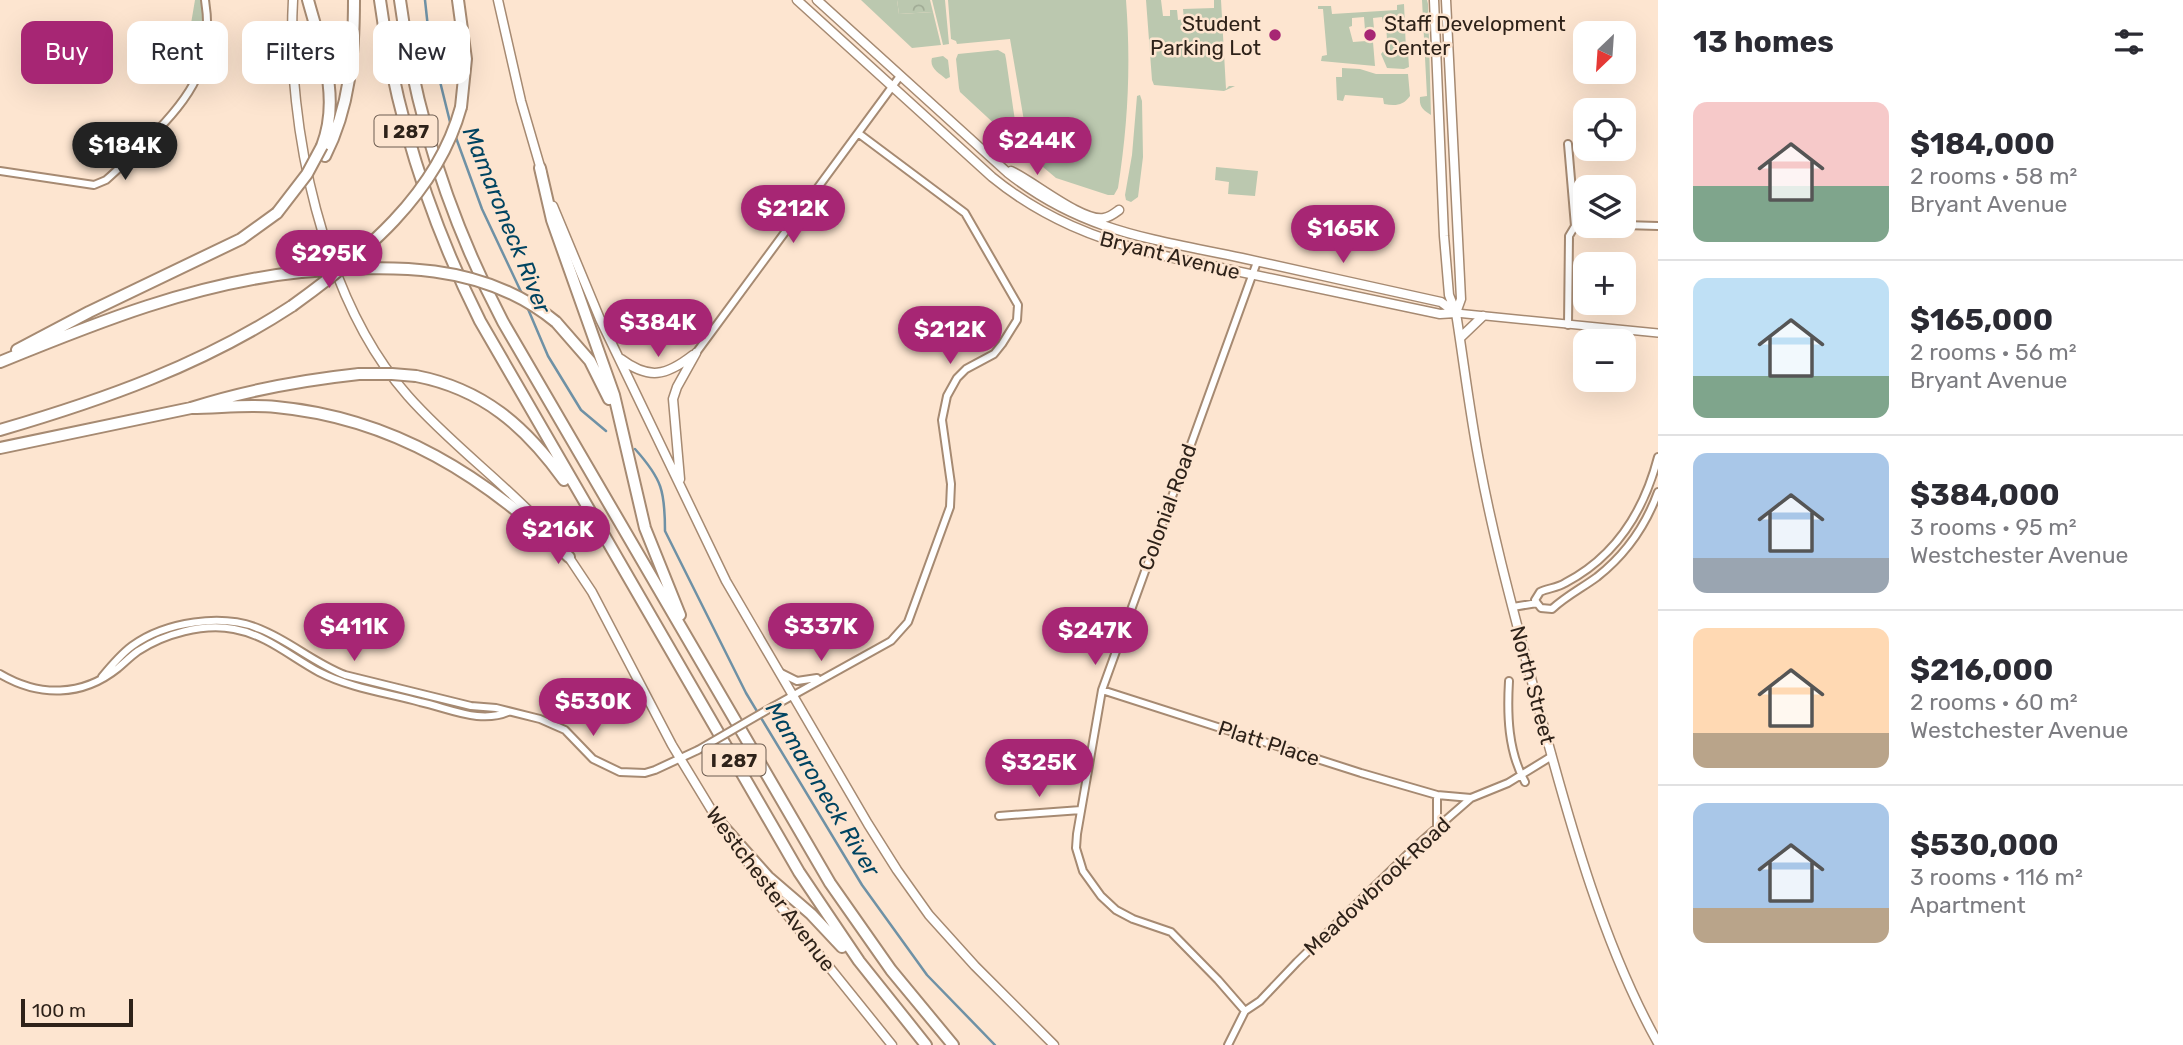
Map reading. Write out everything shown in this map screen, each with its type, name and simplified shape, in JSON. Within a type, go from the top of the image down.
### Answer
[{"type":"highway","points":[[308,0],[331,93],[324,151]]},
{"type":"highway","points":[[0,361],[48,332],[241,239],[277,213],[324,151],[338,127],[347,93],[353,46],[354,0]]},
{"type":"highway","name":"I 287","points":[[380,0],[403,120],[422,184],[446,248],[493,345],[785,848],[828,916],[875,982],[926,1045]]},
{"type":"highway","name":"I 287","points":[[400,0],[414,82],[448,199],[474,264],[517,348],[802,838],[845,905],[908,992],[953,1045]]},
{"type":"highway","points":[[0,430],[105,397],[177,369],[237,340],[292,306],[364,248],[415,196],[445,151],[461,107],[466,59],[458,0]]},
{"type":"highway","points":[[540,168],[552,220],[614,394],[631,472]]},
{"type":"highway","points":[[0,361],[162,300],[233,282],[301,272],[380,268],[462,275],[513,293],[556,322],[582,350],[603,386],[618,424],[656,559],[707,675]]},
{"type":"highway","points":[[0,448],[310,381],[359,374],[416,376],[469,393],[513,422],[542,451],[601,533]]},
{"type":"highway","points":[[191,408],[243,406],[297,410],[338,418],[390,435],[440,457],[486,485],[569,557]]},
{"type":"highway","points":[[719,822],[768,877],[811,914],[875,982]]},
{"type":"main road","name":"Westchester Avenue","points":[[293,0],[295,89],[307,171],[326,238],[362,327],[408,396],[533,516],[569,557],[596,600],[680,759],[719,822],[776,901],[892,1045]]},
{"type":"main road","points":[[498,0],[521,101],[540,168],[573,257],[726,581],[875,835],[915,896],[975,966],[1054,1045]]},
{"type":"main road","name":"Bryant Avenue","points":[[797,0],[1013,194],[1061,222],[1122,246],[1440,314],[1456,313]]},
{"type":"main road","name":"Bryant Avenue","points":[[817,0],[1000,166],[1041,197],[1099,225],[1124,233],[1441,302],[1456,313]]},
{"type":"main road","name":"North Street","points":[[1434,0],[1449,295],[1456,313],[1480,466],[1513,607],[1574,832],[1611,940],[1658,1043]]},
{"type":"main road","name":"North Street","points":[[1446,0],[1461,299],[1456,313]]},
{"type":"main road","points":[[1000,166],[1020,175],[1059,201],[1094,217],[1105,218],[1119,210]]},
{"type":"main road","points":[[1460,338],[1483,316]]},
{"type":"main road","points":[[618,357],[638,370],[656,373],[677,368],[696,353]]},
{"type":"main road","points":[[683,492],[677,461],[673,399],[696,353]]},
{"type":"street","points":[[0,171],[5,174],[94,185],[106,180],[172,116],[191,91],[200,72],[206,48],[208,22],[205,0]]},
{"type":"street","points":[[696,353],[900,76]]},
{"type":"street","points":[[0,674],[23,685],[58,692],[78,690],[150,644],[194,629],[225,628],[258,636],[318,671],[352,685],[475,715],[502,715],[510,712],[540,719],[565,730],[593,759],[620,772],[645,772],[665,767],[698,750],[891,641],[908,622],[950,507],[951,484],[942,420],[947,396],[957,378],[966,369],[994,354],[1002,344],[1018,314],[1018,305],[965,213],[858,133]]},
{"type":"street","points":[[1567,144],[1573,206]]},
{"type":"street","points":[[1636,225],[1658,226]]},
{"type":"street","points":[[1568,325],[1569,236],[1573,229]]},
{"type":"street","name":"Colonial Road","points":[[1245,1011],[1218,979],[1171,932],[1133,919],[1101,896],[1083,871],[1077,834],[1102,690],[1257,261]]},
{"type":"street","name":"Bryant Avenue","points":[[1456,313],[1658,333]]},
{"type":"street","points":[[1658,457],[1644,500],[1620,539],[1597,562],[1562,585],[1540,592],[1535,600],[1541,608],[1552,609],[1567,595],[1598,576],[1628,546],[1647,520],[1658,492]]},
{"type":"street","points":[[1620,539],[1628,546]]},
{"type":"street","points":[[1562,585],[1567,595]]},
{"type":"street","points":[[1513,607],[1537,603]]},
{"type":"street","points":[[779,671],[797,681],[823,678]]},
{"type":"street","name":"North Street","points":[[1509,681],[1507,715],[1513,749],[1523,778]]},
{"type":"street","name":"Platt Place","points":[[1102,690],[1437,795],[1471,798]]},
{"type":"street","name":"Meadowbrook Road","points":[[1228,1045],[1245,1011],[1260,1001],[1437,828],[1471,798],[1523,778],[1552,756]]},
{"type":"street","points":[[1437,795],[1437,828]]},
{"type":"street","points":[[999,816],[1081,810]]},
{"type":"green space","points":[[195,0],[202,0],[204,21],[191,21]]},
{"type":"green space","points":[[861,0],[897,0],[899,14],[933,12],[941,45],[912,48]]},
{"type":"green space","points":[[897,0],[930,0],[933,12],[899,14]]},
{"type":"green space","points":[[932,0],[945,0],[949,44],[943,45]]},
{"type":"green space","points":[[948,0],[1126,0],[1126,118],[1118,188],[1114,195],[1056,178],[1030,156],[1010,39],[957,44],[951,39]]},
{"type":"green space","points":[[1146,0],[1161,0],[1163,16],[1170,16],[1170,10],[1177,10],[1178,20],[1184,19],[1183,9],[1214,8],[1214,0],[1221,0],[1226,89],[1235,86],[1224,91],[1154,85]]},
{"type":"green space","points":[[1422,0],[1427,0],[1428,4],[1431,115],[1420,103],[1420,97],[1427,96]]},
{"type":"green space","points":[[1404,4],[1409,67],[1387,68],[1381,54],[1385,49],[1384,40],[1387,40],[1386,23],[1382,17],[1373,18],[1374,29],[1365,30],[1364,17],[1352,18],[1352,26],[1349,27],[1353,42],[1366,41],[1366,37],[1370,37],[1373,42],[1375,66],[1321,61],[1322,56],[1327,55],[1323,9],[1318,9],[1318,6],[1331,6],[1332,14],[1397,10],[1397,5]]},
{"type":"green space","points":[[998,50],[1005,54],[1015,121],[1015,127],[1007,131],[1000,129],[960,92],[959,88],[956,59],[958,54]]},
{"type":"green space","points":[[943,56],[948,60],[950,77],[946,79],[935,70],[931,62],[932,58]]},
{"type":"green space","points":[[1342,68],[1360,69],[1376,74],[1408,74],[1410,96],[1405,102],[1395,105],[1384,104],[1383,98],[1345,95],[1343,101],[1337,100],[1336,77],[1342,77]]},
{"type":"green space","points":[[1140,95],[1143,157],[1138,197],[1131,202],[1126,200],[1125,195],[1132,155],[1137,96]]},
{"type":"green space","points":[[1216,167],[1258,171],[1255,196],[1228,194],[1229,182],[1215,180]]},
{"type":"waterway","name":"Mamaroneck River","points":[[425,0],[429,37],[451,126]]},
{"type":"waterway","name":"Mamaroneck River","points":[[455,135],[482,209],[523,296]]},
{"type":"waterway","name":"Mamaroneck River","points":[[528,309],[548,356],[581,410],[606,431]]},
{"type":"waterway","name":"Mamaroneck River","points":[[635,449],[660,486],[665,531],[746,693],[862,885],[927,975],[995,1045]]},
{"type":"place","name":"Student Parking Lot","points":[[1275,35]]},
{"type":"place","name":"Staff Development Center","points":[[1370,35]]}]
